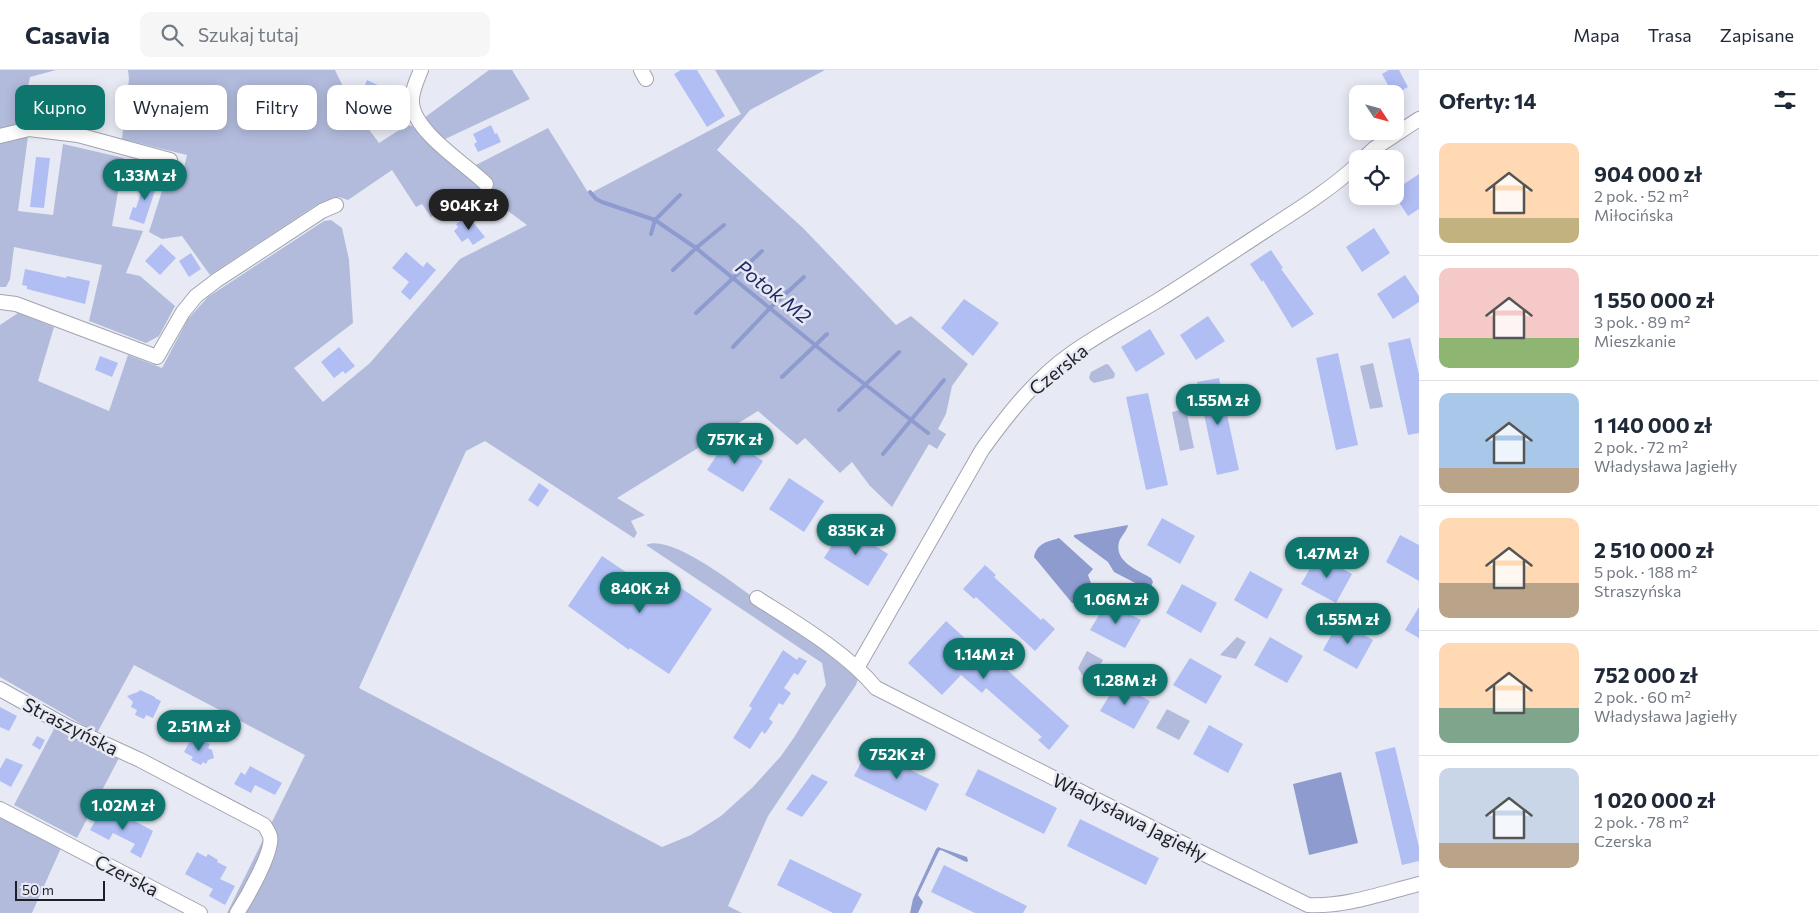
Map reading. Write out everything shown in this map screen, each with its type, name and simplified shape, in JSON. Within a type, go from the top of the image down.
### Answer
[{"type":"street","points":[[420,70],[414,88],[412,103],[415,117],[435,140],[486,184]]},
{"type":"street","points":[[1373,150],[1419,119]]},
{"type":"street","points":[[0,136],[29,129],[78,135],[170,160]]},
{"type":"street","name":"Czerska","points":[[857,668],[982,450],[1022,398],[1072,353],[1180,287],[1338,182],[1349,172]]},
{"type":"street","points":[[0,302],[16,304],[157,357],[183,312],[196,296],[217,280],[322,212],[336,206]]},
{"type":"street","name":"Władysława Jagiełły","points":[[757,598],[805,629],[857,668],[876,688],[1308,905],[1325,906],[1340,904],[1419,884]]},
{"type":"street","name":"Straszyńska","points":[[0,689],[73,729],[140,760],[264,825],[270,836],[268,853],[246,899],[237,913]]},
{"type":"street","name":"Czerska","points":[[0,809],[200,913]]},
{"type":"shaded area","points":[[0,70],[56,70],[30,77],[28,85],[15,85],[15,126],[0,131]]},
{"type":"shaded area","points":[[128,70],[335,70],[342,85],[327,85],[327,130],[369,130],[379,143],[399,130],[410,130],[410,126],[416,127],[477,181],[482,192],[431,217],[422,204],[416,207],[392,170],[348,200],[339,197],[316,205],[210,275],[182,236],[162,239],[149,232],[169,169],[183,172],[187,155],[122,139],[123,130],[227,130],[227,85],[128,85]]},
{"type":"shaded area","points":[[489,70],[512,70],[530,99],[441,141],[424,118]]},
{"type":"shaded area","points":[[715,70],[825,70],[750,110],[717,150],[803,228],[896,325],[911,316],[968,364],[952,386],[946,414],[938,429],[946,434],[937,449],[929,444],[892,507],[870,486],[852,462],[840,473],[805,438],[797,445],[758,411],[617,498],[645,515],[631,521],[637,533],[634,538],[485,441],[466,451],[359,688],[662,847],[691,835],[721,816],[753,787],[781,756],[826,685],[822,663],[646,545],[657,543],[670,546],[700,561],[750,595],[752,601],[808,638],[858,679],[856,685],[768,816],[728,906],[742,913],[227,913],[305,755],[134,665],[97,733],[0,677],[0,325],[18,313],[54,327],[38,381],[109,411],[128,355],[162,368],[188,319],[208,297],[324,221],[331,220],[342,228],[349,260],[353,323],[294,368],[323,402],[370,363],[460,259],[527,225],[497,203],[491,183],[476,165],[548,128],[589,194],[741,114]]},
{"type":"shaded area","points":[[28,136],[18,211],[53,215],[63,144],[124,158],[112,226],[143,231],[126,273],[140,276],[175,306],[159,336],[146,343],[89,321],[102,265],[14,247],[10,279],[6,287],[0,287],[0,143]]},
{"type":"shaded area","points":[[1373,363],[1383,407],[1370,409],[1360,366]]},
{"type":"shaded area","points":[[1106,364],[1109,365],[1115,374],[1114,378],[1094,383],[1090,380],[1091,372]]},
{"type":"shaded area","points":[[1186,409],[1194,448],[1180,451],[1172,412]]},
{"type":"shaded area","points":[[1128,525],[1119,542],[1118,549],[1120,555],[1128,564],[1151,578],[1153,582],[1150,589],[1114,572],[1108,562],[1074,537],[1074,535]]},
{"type":"shaded area","points":[[1059,538],[1093,569],[1088,575],[1091,583],[1075,603],[1072,603],[1034,557],[1035,552],[1040,546]]},
{"type":"shaded area","points":[[1237,637],[1246,642],[1236,659],[1220,655]]},
{"type":"shaded area","points":[[1087,651],[1103,660],[1092,680],[1082,675],[1078,668]]},
{"type":"shaded area","points":[[1167,709],[1190,721],[1179,740],[1156,728]]},
{"type":"shaded area","points":[[56,725],[119,758],[77,838],[14,805]]},
{"type":"shaded area","points":[[1341,772],[1358,843],[1309,855],[1293,784]]},
{"type":"shaded area","points":[[0,816],[61,848],[32,913],[0,913]]},
{"type":"shaded area","points":[[938,847],[967,857],[968,861],[964,861],[941,850],[939,851],[918,895],[923,902],[918,913],[910,913],[913,899]]},
{"type":"building","points":[[681,70],[697,70],[725,116],[707,127],[674,74]]},
{"type":"building","points":[[1389,70],[1399,70],[1408,87],[1404,89],[1404,85],[1388,85],[1382,74]]},
{"type":"building","points":[[367,80],[378,85],[365,85]]},
{"type":"building","points":[[491,125],[501,142],[478,152],[474,144],[477,142],[473,134]]},
{"type":"building","points":[[36,157],[50,158],[44,208],[30,207]]},
{"type":"building","points":[[1419,174],[1419,209],[1408,216],[1401,205],[1404,205],[1404,184]]},
{"type":"building","points":[[149,176],[159,179],[144,224],[129,219],[133,207],[136,208],[143,186],[146,187]]},
{"type":"building","points":[[468,216],[485,237],[473,245],[468,238],[462,242],[454,231],[458,227],[456,224]]},
{"type":"building","points":[[1374,228],[1390,253],[1362,272],[1346,247]]},
{"type":"building","points":[[161,244],[176,258],[160,275],[145,261]]},
{"type":"building","points":[[1271,250],[1283,268],[1281,269],[1314,314],[1292,328],[1263,280],[1262,282],[1250,264]]},
{"type":"building","points":[[406,252],[423,267],[427,262],[436,270],[410,300],[401,292],[409,282],[392,268]]},
{"type":"building","points":[[191,253],[201,269],[189,277],[179,261]]},
{"type":"building","points":[[25,269],[90,281],[85,304],[27,289],[27,286],[22,285]]},
{"type":"building","points":[[1405,275],[1419,296],[1419,302],[1393,319],[1377,294]]},
{"type":"building","points":[[964,299],[999,323],[973,356],[941,328]]},
{"type":"building","points":[[1208,316],[1225,341],[1196,360],[1180,335]]},
{"type":"building","points":[[1150,329],[1165,354],[1136,372],[1121,347]]},
{"type":"building","points":[[1410,338],[1419,374],[1419,433],[1408,435],[1388,343]]},
{"type":"building","points":[[339,347],[355,366],[345,374],[343,371],[334,378],[321,362]]},
{"type":"building","points":[[1338,353],[1358,445],[1336,450],[1316,358]]},
{"type":"building","points":[[100,356],[118,363],[112,377],[95,370]]},
{"type":"building","points":[[1219,378],[1239,470],[1217,475],[1197,382]]},
{"type":"building","points":[[1148,393],[1168,485],[1146,490],[1126,397]]},
{"type":"building","points":[[728,438],[763,461],[743,492],[707,470]]},
{"type":"building","points":[[789,478],[824,501],[804,532],[769,509]]},
{"type":"building","points":[[539,483],[549,490],[538,507],[528,500]]},
{"type":"building","points":[[1162,518],[1195,536],[1180,564],[1147,545]]},
{"type":"building","points":[[844,526],[888,554],[868,586],[824,558]]},
{"type":"building","points":[[1400,535],[1419,545],[1419,581],[1386,562]]},
{"type":"building","points":[[1318,555],[1352,574],[1336,603],[1301,584]]},
{"type":"building","points":[[602,556],[663,597],[672,582],[712,609],[669,674],[630,648],[629,650],[568,606]]},
{"type":"building","points":[[985,565],[996,575],[994,577],[1041,620],[1043,618],[1055,629],[1035,651],[976,597],[974,599],[963,589]]},
{"type":"building","points":[[1250,571],[1283,589],[1267,619],[1234,600]]},
{"type":"building","points":[[1182,584],[1217,603],[1201,633],[1166,613]]},
{"type":"building","points":[[1107,602],[1141,620],[1125,648],[1090,630]]},
{"type":"building","points":[[1419,607],[1419,638],[1405,630]]},
{"type":"building","points":[[946,621],[1001,671],[1004,667],[1069,726],[1049,750],[1038,740],[1042,737],[986,688],[982,693],[961,675],[942,695],[908,663]]},
{"type":"building","points":[[1339,621],[1373,640],[1357,669],[1323,650]]},
{"type":"building","points":[[1270,637],[1303,656],[1287,683],[1254,665]]},
{"type":"building","points":[[783,650],[797,660],[799,657],[807,661],[798,675],[794,673],[784,688],[791,693],[783,705],[779,703],[769,719],[773,722],[765,734],[762,731],[750,749],[733,738],[752,708],[749,706]]},
{"type":"building","points":[[1190,658],[1222,676],[1206,704],[1173,685]]},
{"type":"building","points":[[1117,683],[1150,701],[1134,729],[1100,711]]},
{"type":"building","points":[[140,690],[161,701],[153,718],[146,715],[144,719],[135,715],[137,710],[131,707],[133,702],[127,696]]},
{"type":"building","points":[[0,707],[17,716],[9,731],[0,727]]},
{"type":"building","points":[[1209,725],[1243,744],[1228,773],[1193,754]]},
{"type":"building","points":[[37,736],[45,740],[40,750],[32,745]]},
{"type":"building","points":[[191,739],[199,744],[201,740],[210,744],[208,748],[212,750],[214,758],[208,760],[206,764],[203,762],[201,765],[191,760],[193,757],[184,752]]},
{"type":"building","points":[[1395,747],[1419,847],[1419,861],[1402,865],[1375,752]]},
{"type":"building","points":[[868,749],[939,784],[926,811],[854,776]]},
{"type":"building","points":[[6,758],[23,765],[11,787],[0,781],[0,769]]},
{"type":"building","points":[[250,766],[282,783],[275,795],[255,785],[251,793],[234,784],[241,772],[245,775]]},
{"type":"building","points":[[978,769],[1057,808],[1044,834],[965,795]]},
{"type":"building","points":[[812,774],[828,782],[802,817],[786,809]]},
{"type":"building","points":[[115,810],[153,831],[141,858],[130,852],[135,844],[113,833],[109,840],[90,830],[99,814],[106,817],[107,814],[112,816]]},
{"type":"building","points":[[1080,819],[1159,858],[1146,885],[1067,846]]},
{"type":"building","points":[[197,852],[206,857],[208,854],[218,860],[217,862],[227,867],[220,879],[235,886],[225,905],[209,896],[213,889],[185,874]]},
{"type":"building","points":[[790,859],[862,894],[852,913],[833,913],[777,885]]},
{"type":"building","points":[[944,865],[1027,906],[1023,913],[975,913],[931,892]]},
{"type":"waterway","name":"Potok M2","points":[[590,192],[596,199],[602,202],[655,220],[696,248],[836,362],[928,433]]},
{"type":"waterway","points":[[651,234],[655,220],[680,195]]},
{"type":"waterway","name":"Potok M2","points":[[673,270],[724,225]]},
{"type":"waterway","points":[[696,313],[762,251]]},
{"type":"waterway","name":"Potok M2","points":[[733,347],[770,308],[804,277]]},
{"type":"waterway","points":[[782,377],[827,334]]},
{"type":"waterway","points":[[839,410],[899,352]]},
{"type":"waterway","name":"Potok M2","points":[[883,454],[944,380]]}]
